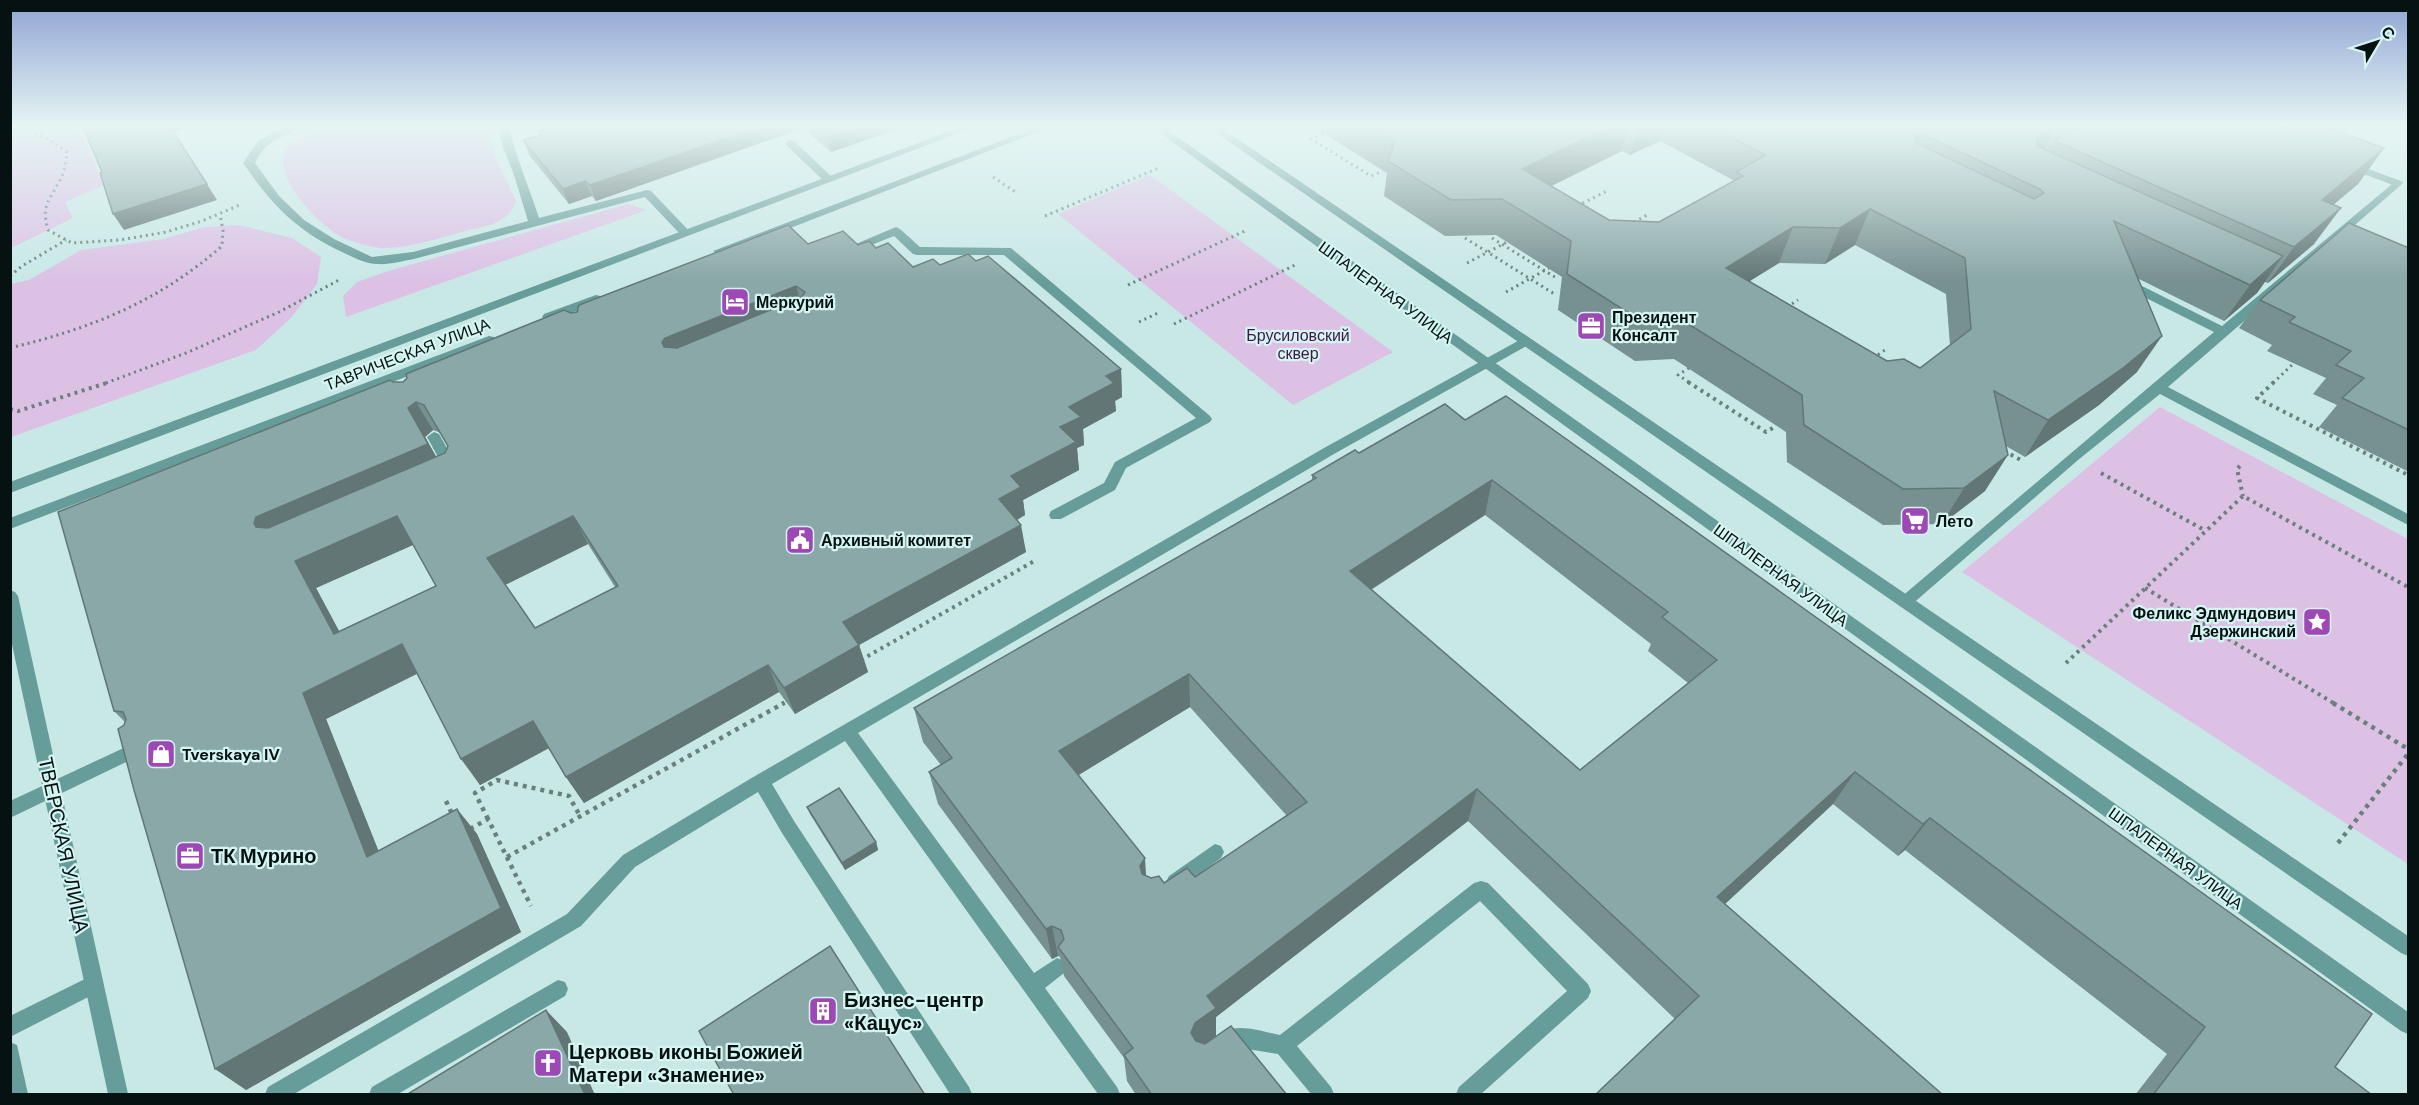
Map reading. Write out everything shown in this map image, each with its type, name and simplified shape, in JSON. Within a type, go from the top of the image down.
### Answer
[{"type":"street","points":[[258,177],[268,193],[286,213],[309,231],[370,260],[380,261],[414,255],[647,193],[685,233]]},
{"type":"street","points":[[520,177],[534,222]]},
{"type":"street","name":"ТАВРИЧЕСКАЯ УЛИЦА","points":[[10,488],[835,177]]},
{"type":"street","points":[[711,254],[915,177]]},
{"type":"street","name":"ШПАЛЕРНАЯ УЛИЦА","points":[[1226,177],[2409,1024]]},
{"type":"street","points":[[1285,177],[2409,947]]},
{"type":"street","points":[[1905,602],[2397,183],[2380,177]]},
{"type":"street","points":[[788,225],[801,237]]},
{"type":"street","points":[[836,255],[896,231],[916,251],[1007,251],[1205,419],[1120,465],[1110,486],[1056,515]]},
{"type":"street","points":[[2115,278],[2222,331]]},
{"type":"street","points":[[2253,284],[2269,291]]},
{"type":"street","points":[[536,322],[613,292]]},
{"type":"street","points":[[569,309],[578,324]]},
{"type":"street","name":"ТАВРИЧЕСКАЯ УЛИЦА","points":[[10,524],[398,381],[504,335]]},
{"type":"street","points":[[275,1095],[574,920],[629,861],[761,781],[1525,341]]},
{"type":"street","points":[[2159,388],[2409,520]]},
{"type":"street","points":[[434,437],[456,475],[445,480]]},
{"type":"street","name":"ТВЕРСКАЯ УЛИЦА","points":[[10,596],[118,1095]]},
{"type":"street","points":[[847,731],[1110,1095]]},
{"type":"street","points":[[10,810],[144,746]]},
{"type":"street","points":[[761,781],[788,827],[962,1095]]},
{"type":"street","points":[[1162,891],[1215,852]]},
{"type":"street","points":[[1283,1045],[1481,889],[1581,991],[1466,1095]]},
{"type":"street","points":[[1031,986],[1057,967]]},
{"type":"street","points":[[10,1027],[93,984]]},
{"type":"street","points":[[379,1095],[558,989]]},
{"type":"street","points":[[1213,1052],[1232,1037],[1283,1045],[1324,1095]]},
{"type":"street","points":[[10,1052],[18,1095]]},
{"type":"path","points":[[61,177],[48,197],[42,216],[48,230],[72,243],[120,240],[166,232],[220,214],[268,193]]},
{"type":"path","points":[[993,177],[1017,193]]},
{"type":"path","points":[[1045,216],[1138,177]]},
{"type":"path","points":[[1576,207],[1607,191]]},
{"type":"path","points":[[10,348],[58,338],[140,306],[200,267],[222,246],[223,230],[220,214]]},
{"type":"path","points":[[1628,225],[1649,214]]},
{"type":"path","points":[[1128,285],[1247,230]]},
{"type":"path","points":[[1466,238],[1556,295]]},
{"type":"path","points":[[1492,238],[1558,279]]},
{"type":"path","points":[[10,276],[22,266],[66,240]]},
{"type":"path","points":[[1463,264],[1507,242]]},
{"type":"path","points":[[10,409],[18,411],[61,398],[192,351],[314,297],[370,260]]},
{"type":"path","points":[[1174,324],[1294,265]]},
{"type":"path","points":[[1506,292],[1549,268]]},
{"type":"path","points":[[1780,311],[1798,300]]},
{"type":"path","points":[[1868,362],[1885,350]]},
{"type":"path","points":[[2294,363],[2257,398],[2409,476]]},
{"type":"path","points":[[1689,368],[1678,375],[1766,432],[1776,426]]},
{"type":"path","points":[[2324,440],[2329,435]]},
{"type":"path","points":[[2003,450],[2023,461]]},
{"type":"path","points":[[2073,458],[2206,531]]},
{"type":"path","points":[[2066,663],[2243,496],[2409,587]]},
{"type":"path","points":[[860,660],[1036,560]]},
{"type":"path","points":[[2145,588],[2409,749]]},
{"type":"path","points":[[507,857],[786,702]]},
{"type":"path","points":[[2338,843],[2409,754]]},
{"type":"path","points":[[546,937],[475,793],[497,780],[568,796],[580,816]]},
{"type":"path","points":[[446,801],[456,823]]},
{"type":"path","points":[[461,834],[488,819]]},
{"type":"green space","points":[[10,177],[100,177],[104,185],[65,202],[73,218],[11,248]]},
{"type":"green space","points":[[287,177],[504,177],[516,201],[509,214],[497,222],[427,242],[380,248],[364,245],[334,232],[312,213],[291,186]]},
{"type":"green space","name":"Брусиловский сквер","points":[[1146,177],[1152,177],[1393,352],[1293,405],[1058,214]]},
{"type":"green space","points":[[628,204],[647,210],[346,317],[343,296],[357,282],[388,271]]},
{"type":"green space","points":[[238,225],[292,238],[321,257],[317,284],[291,318],[256,350],[11,437],[11,284],[29,280],[81,250],[164,239],[204,227]]},
{"type":"green space","points":[[2160,407],[2408,539],[2408,864],[1962,572]]},
{"type":"building","points":[[101,177],[202,177],[207,184],[113,214]]},
{"type":"building","points":[[553,177],[615,177],[590,185],[585,181],[563,189]]},
{"type":"building","points":[[1413,177],[1535,177],[1609,220],[1659,222],[1742,177],[1987,177],[2034,199],[2044,193],[2013,177],[2105,177],[2283,256],[2250,285],[2114,221],[2162,336],[2123,368],[2048,420],[1994,391],[2008,455],[1964,488],[1903,489],[1804,425],[1802,395],[1687,323],[1646,324],[1567,274],[1571,241],[1502,199],[1451,200]],"holes":[[[1870,209],[1965,258],[1971,329],[1920,368],[1904,359],[1887,361],[1726,268],[1793,227],[1840,228]]]},
{"type":"building","points":[[2135,177],[2350,177],[2322,200],[2341,208],[2294,247]]},
{"type":"building","points":[[2349,223],[2409,248],[2409,430],[2342,398],[2364,378],[2336,365],[2351,351],[2289,322],[2295,317],[2260,300]]},
{"type":"building","points":[[788,225],[808,244],[843,231],[858,245],[869,241],[876,248],[888,243],[913,267],[933,259],[940,265],[968,254],[976,261],[988,256],[1121,369],[1106,376],[1114,383],[1069,407],[1081,417],[1060,427],[1076,442],[1011,476],[1021,487],[999,499],[1021,525],[843,622],[859,645],[784,688],[768,665],[566,777],[533,721],[461,759],[402,644],[303,693],[367,857],[457,809],[501,908],[215,1069],[118,729],[124,725],[126,719],[123,712],[114,711],[58,512],[390,380],[403,382],[407,378],[406,374],[564,310],[571,313],[577,312],[579,305]],"holes":[[[796,286],[805,292],[802,297],[677,348],[664,347],[662,342],[665,338]],[[416,402],[424,405],[448,446],[445,453],[268,528],[256,527],[254,523],[256,517],[428,444],[408,408]],[[397,516],[436,586],[334,634],[295,561]],[[573,516],[618,586],[535,628],[487,558]]]},
{"type":"building","points":[[1506,396],[2372,1014],[2335,1067],[2372,1095],[2153,1095],[2205,1027],[1930,818],[1923,824],[1855,772],[1717,897],[1943,1095],[1595,1095],[1699,996],[1477,789],[1207,996],[1216,1008],[1195,1023],[1191,1033],[1196,1041],[1205,1044],[1231,1026],[1287,1095],[1152,1095],[1124,1055],[1133,1048],[1058,947],[1064,939],[1061,930],[1052,926],[1046,929],[929,772],[952,758],[914,708],[1316,478],[1312,475],[1355,450],[1359,453],[1445,404],[1465,420]],"holes":[[[1492,480],[1668,612],[1662,617],[1717,660],[1580,770],[1350,571]],[[1189,674],[1307,802],[1195,877],[1187,868],[1164,883],[1159,876],[1151,878],[1142,874],[1140,866],[1145,858],[1059,751]]]},
{"type":"building","points":[[839,788],[876,842],[842,863],[807,807]]},
{"type":"building","name":"Бизнес-центр «Кацус»","points":[[830,946],[925,1095],[734,1095],[699,1031]]},
{"type":"building","points":[[546,1010],[585,1095],[406,1095]]},
{"type":"place","name":"Меркурий","points":[[735,302]]},
{"type":"place","name":"Президент Консалт","points":[[1591,326]]},
{"type":"place","name":"Лето","points":[[1915,521]]},
{"type":"place","name":"Архивный комитет","points":[[800,540]]},
{"type":"place","name":"Феликс Эдмундович Дзержинский","points":[[2317,622]]},
{"type":"place","name":"Tverskaya IV","points":[[161,754]]},
{"type":"place","name":"ТК Мурино","points":[[190,856]]},
{"type":"place","name":"Бизнес-центр «Кацус»","points":[[823,1011]]},
{"type":"place","name":"Церковь иконы Божией Матери «Знамение»","points":[[548,1063]]}]
